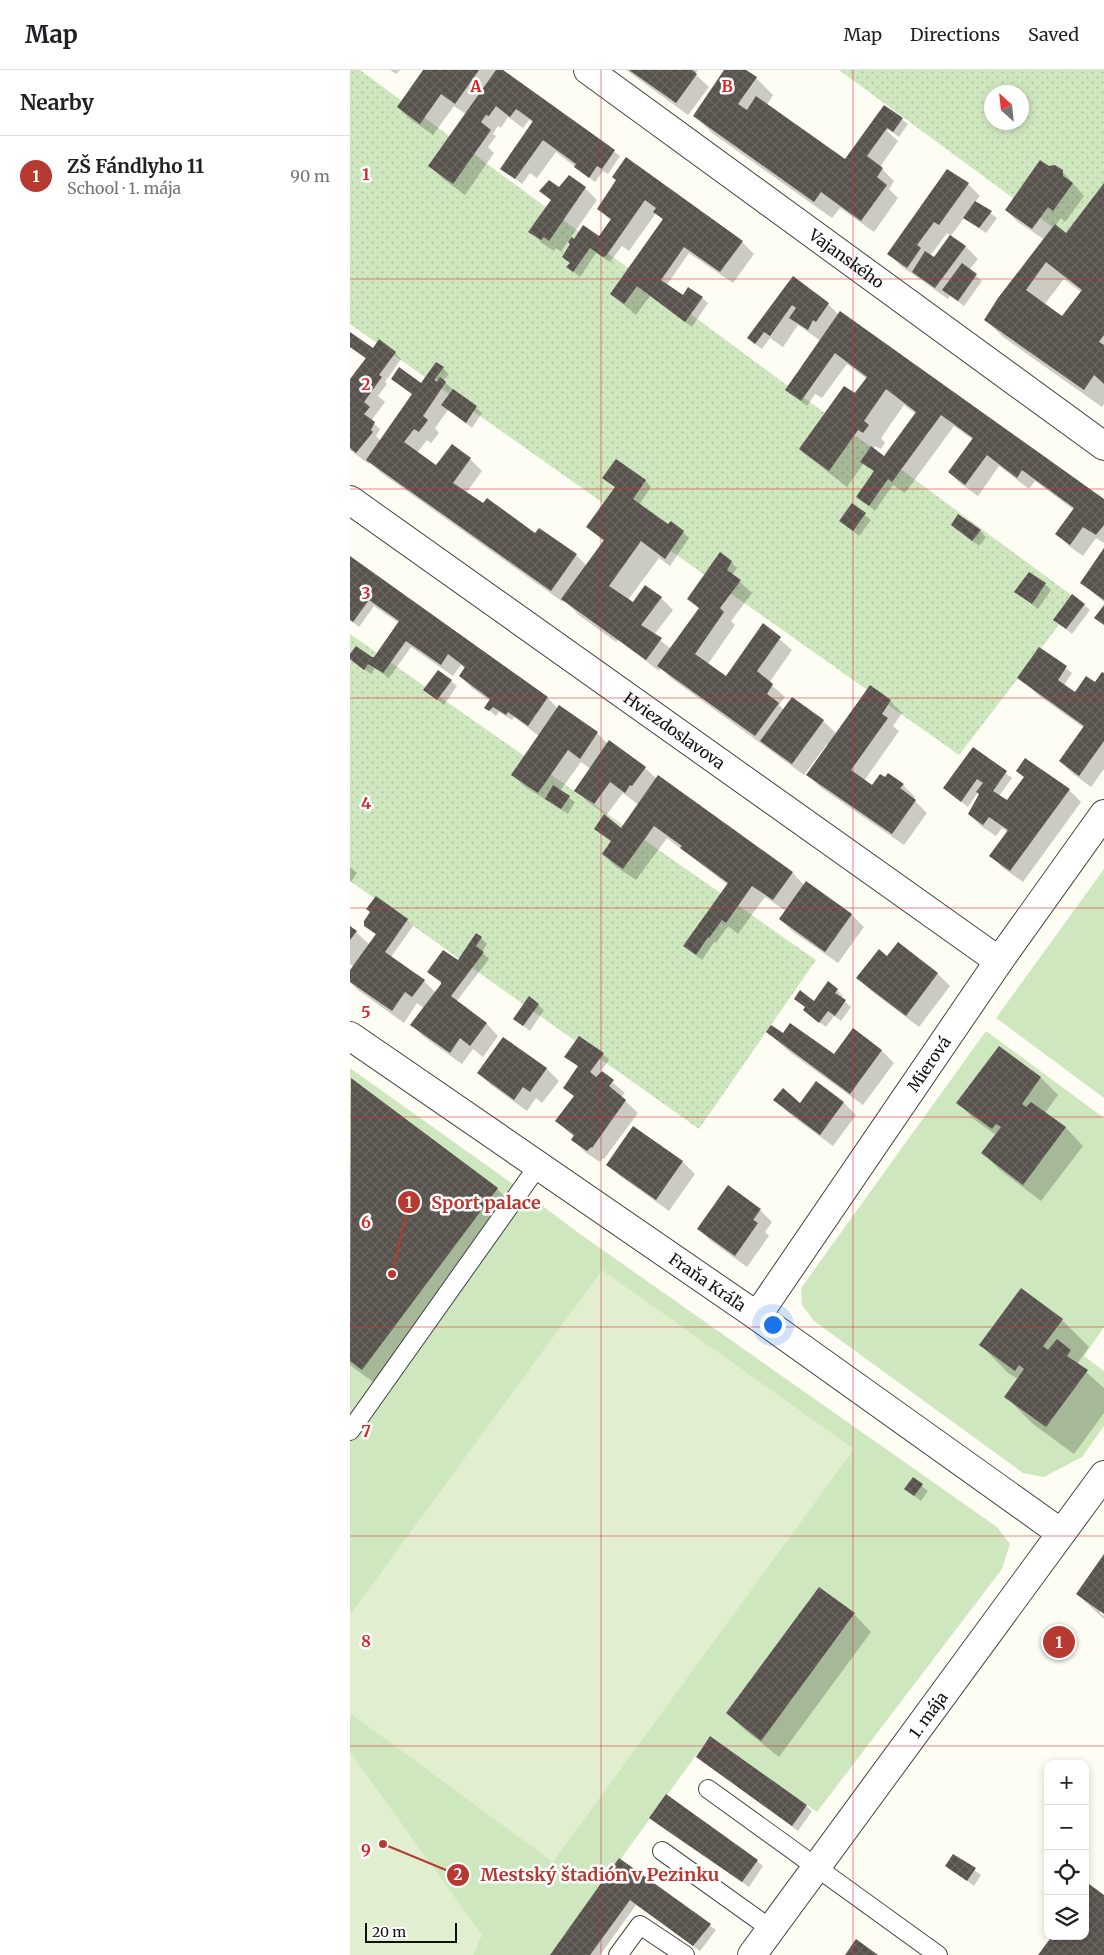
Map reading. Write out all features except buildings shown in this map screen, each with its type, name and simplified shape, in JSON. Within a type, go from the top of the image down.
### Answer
[{"type":"street","name":"Vajanského","points":[[588,70],[1104,446]]},
{"type":"street","name":"Hviezdoslavova","points":[[350,500],[999,961]]},
{"type":"street","name":"Mierová","points":[[757,1316],[999,961],[1104,814]]},
{"type":"street","name":"Fraňa Kráľa","points":[[350,1036],[757,1316],[1061,1533]]},
{"type":"street","name":"1. mája","points":[[752,1955],[1104,1476]]},
{"type":"lane","points":[[350,1431],[538,1166]]},
{"type":"lane","points":[[708,1789],[938,1955]]},
{"type":"lane","points":[[662,1851],[771,1929]]},
{"type":"lane","points":[[618,1955],[640,1925],[685,1955]]},
{"type":"green space","points":[[350,70],[360,70],[1078,600],[959,755],[350,324]]},
{"type":"green space","points":[[839,70],[1104,70],[1104,265]]},
{"type":"green space","points":[[350,634],[816,960],[699,1129],[350,881]]},
{"type":"green space","points":[[1104,869],[1104,1098],[996,1018]]},
{"type":"green space","points":[[986,1031],[1104,1118],[1104,1327],[1084,1356],[1104,1371],[1104,1426],[1082,1457],[1044,1477],[1023,1473],[814,1321],[802,1305],[801,1288]]},
{"type":"green space","points":[[350,1068],[580,1234],[997,1527],[1010,1544],[1002,1569],[817,1812],[710,1736],[551,1955],[350,1955]],"holes":[[[819,1587],[855,1614],[761,1740],[727,1714]]]},
{"type":"green space","points":[[602,1270],[854,1449],[553,1862],[350,1713],[350,1615]]},
{"type":"green space","points":[[350,1752],[482,1935],[473,1955],[350,1955]]},
{"type":"place","name":"Sport palace","points":[[392,1274]]},
{"type":"place","name":"ZŠ Fándlyho 11","points":[[1059,1642]]},
{"type":"place","name":"Mestský štadión v Pezinku","points":[[383,1844]]}]
